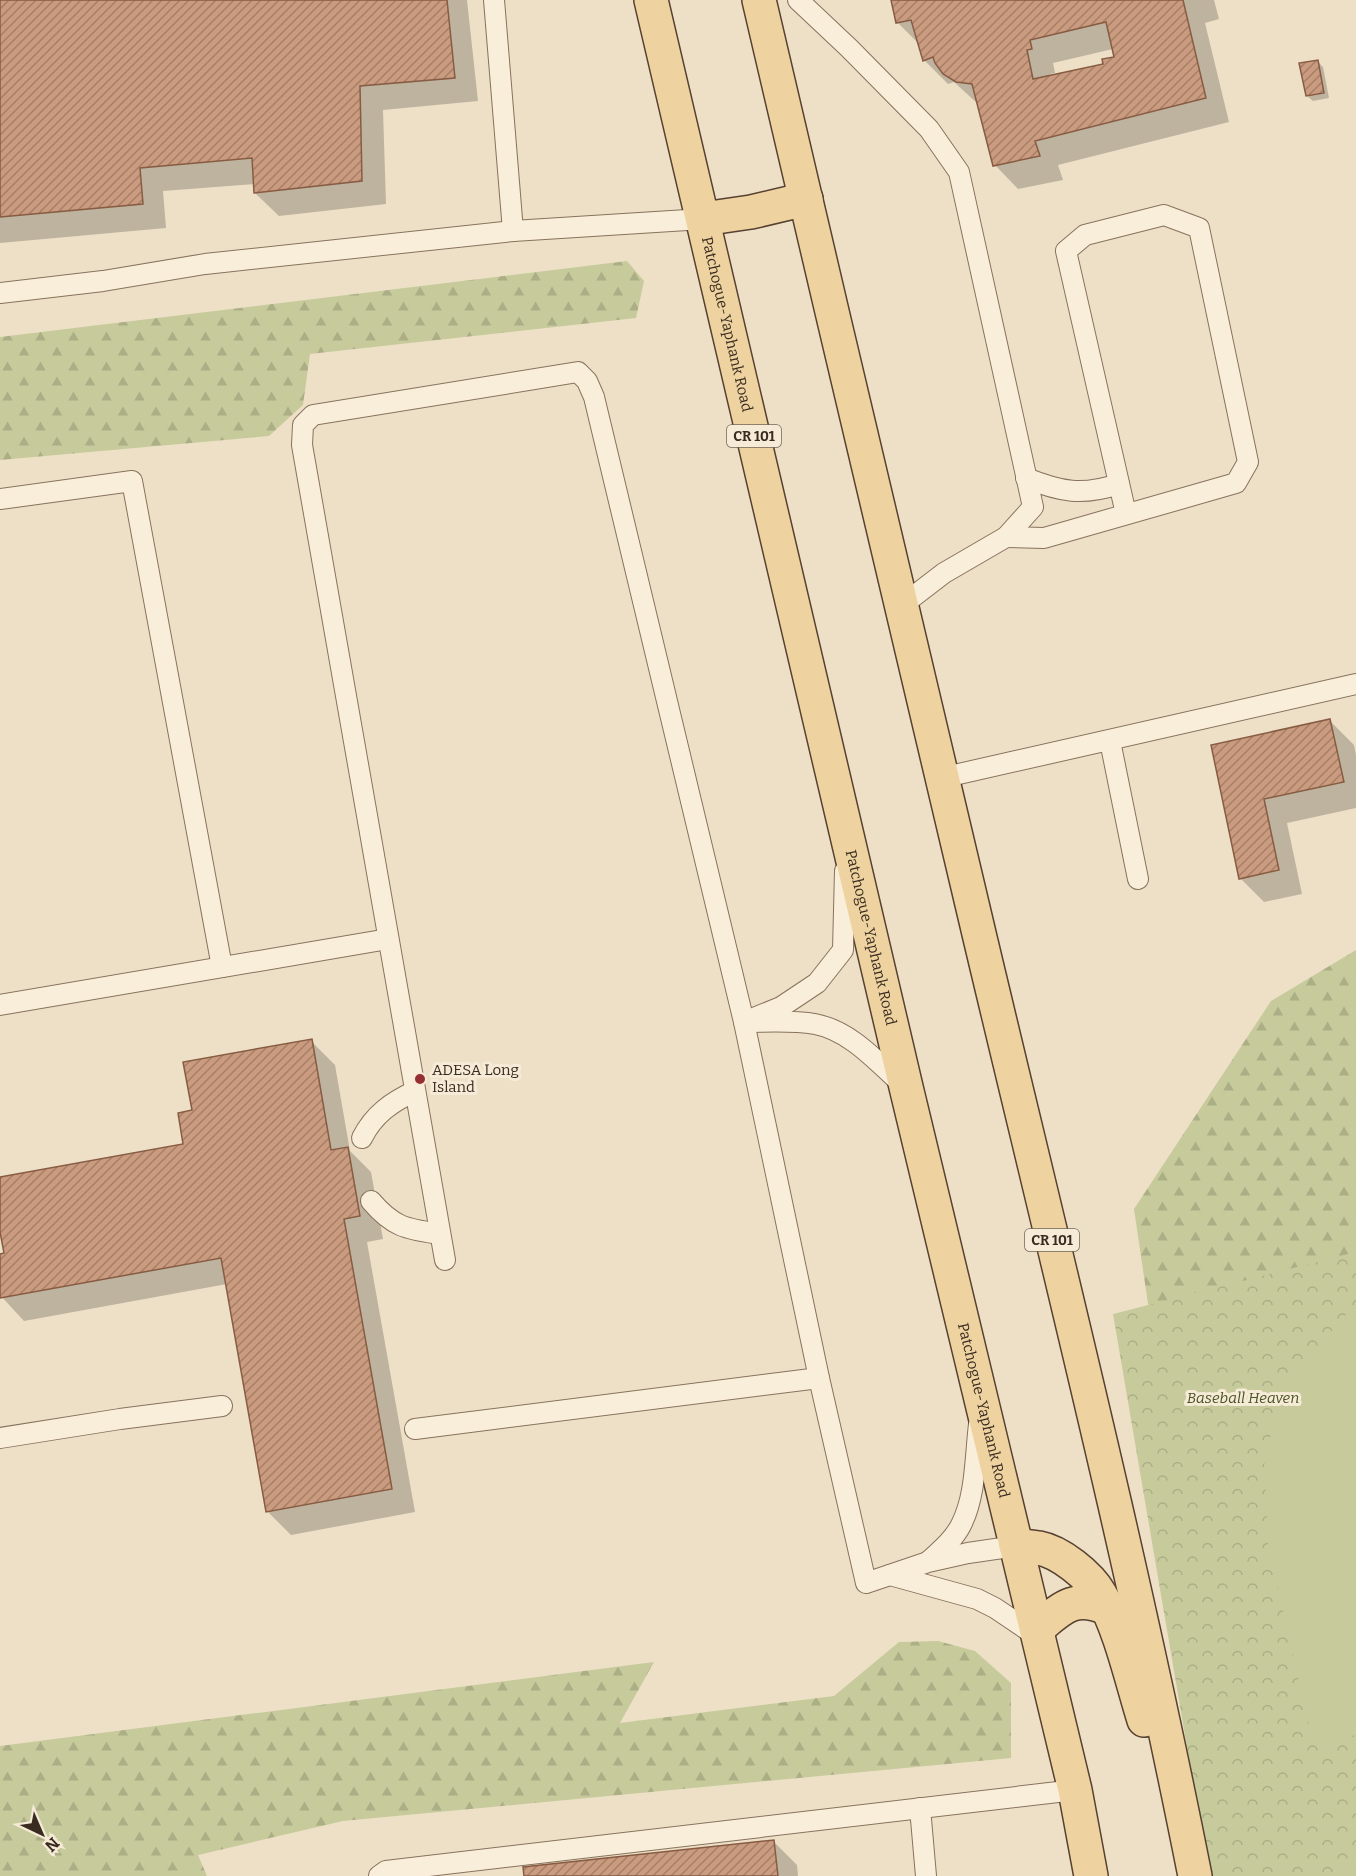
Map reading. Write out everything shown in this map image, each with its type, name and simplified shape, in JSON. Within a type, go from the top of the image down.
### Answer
[{"type":"main road","name":"Patchogue-Yaphank Road","points":[[651,0],[906,1088],[1076,1790],[1091,1876]]},
{"type":"main road","name":"CR 101","points":[[759,0],[941,778],[1089,1391],[1167,1731],[1194,1876]]},
{"type":"main road","points":[[703,219],[751,212],[806,199]]},
{"type":"main road","points":[[1016,1546],[1041,1548],[1064,1559],[1083,1573],[1100,1593],[1114,1624],[1194,1876]]},
{"type":"main road","points":[[1038,1633],[1065,1607],[1078,1602],[1092,1602],[1106,1608]]},
{"type":"lane","points":[[494,0],[513,231]]},
{"type":"lane","points":[[798,0],[929,129],[959,172],[1033,507],[1006,537],[944,573],[901,606]]},
{"type":"lane","points":[[1006,537],[1044,538],[1236,483],[1248,462],[1199,228],[1164,215],[1084,235],[1066,251],[1125,514]]},
{"type":"lane","points":[[0,293],[103,281],[205,264],[513,231],[703,219]]},
{"type":"lane","points":[[445,1260],[302,445],[303,425],[313,415],[578,372],[587,381],[594,397],[744,1022],[819,1378],[866,1583],[928,1562],[968,1552],[1016,1546]]},
{"type":"lane","points":[[1026,478],[1054,489],[1097,491],[1119,484]]},
{"type":"lane","points":[[0,499],[132,481],[222,967]]},
{"type":"lane","points":[[941,778],[1356,684]]},
{"type":"lane","points":[[1110,741],[1138,879]]},
{"type":"lane","points":[[744,1022],[781,1008],[817,983],[843,950],[845,826]]},
{"type":"lane","points":[[0,1005],[388,939]]},
{"type":"lane","points":[[744,1022],[817,1024],[838,1032],[865,1051],[906,1088]]},
{"type":"lane","points":[[362,1138],[379,1113],[395,1100],[415,1091]]},
{"type":"lane","points":[[371,1201],[381,1214],[405,1229],[440,1234]]},
{"type":"lane","points":[[415,1430],[819,1378]]},
{"type":"lane","points":[[928,1562],[961,1527],[969,1506],[981,1396]]},
{"type":"lane","points":[[0,1438],[222,1406]]},
{"type":"lane","points":[[890,1575],[977,1599],[1038,1633]]},
{"type":"lane","points":[[379,1876],[387,1871],[398,1869],[1076,1790]]},
{"type":"lane","points":[[920,1808],[926,1876]]},
{"type":"green space","points":[[627,261],[644,281],[636,318],[310,354],[303,405],[269,436],[0,460],[0,337]]},
{"type":"green space","points":[[1356,950],[1356,1268],[1181,1527],[1134,1209],[1271,1001]]},
{"type":"green space","name":"Baseball Heaven","points":[[1356,1252],[1356,1876],[1209,1876],[1113,1314]]},
{"type":"green space","points":[[1356,1303],[1356,1735],[1313,1744],[1268,1545],[1264,1452],[1299,1369]]},
{"type":"green space","points":[[938,1641],[975,1651],[1011,1683],[1011,1758],[343,1821],[198,1855],[207,1876],[0,1876],[0,1746],[654,1662],[620,1723],[834,1696],[899,1642]]},
{"type":"green space","points":[[1356,1859],[1356,1876],[1339,1876],[1337,1863]]},
{"type":"building","points":[[0,0],[447,0],[455,78],[360,86],[362,181],[254,193],[252,158],[140,168],[143,204],[0,217]]},
{"type":"building","points":[[891,0],[1183,0],[1206,98],[1035,141],[1040,156],[993,166],[972,84],[956,82],[943,74],[933,57],[923,61],[911,20],[896,23]],"holes":[[[1106,22],[1114,57],[1102,59],[1103,64],[1033,79],[1027,50],[1032,49],[1030,40]]]},
{"type":"building","points":[[1318,60],[1324,93],[1306,96],[1299,63]]},
{"type":"building","points":[[1330,719],[1344,782],[1264,799],[1279,870],[1239,879],[1211,745]]},
{"type":"building","points":[[312,1039],[331,1150],[348,1147],[360,1216],[344,1219],[392,1489],[266,1512],[221,1258],[0,1298],[0,1254],[4,1253],[0,1232],[0,1177],[183,1144],[178,1113],[192,1110],[183,1062]]},
{"type":"building","points":[[774,1840],[778,1876],[524,1876],[523,1867]]},
{"type":"place","name":"ADESA Long Island","points":[[420,1079]]}]
